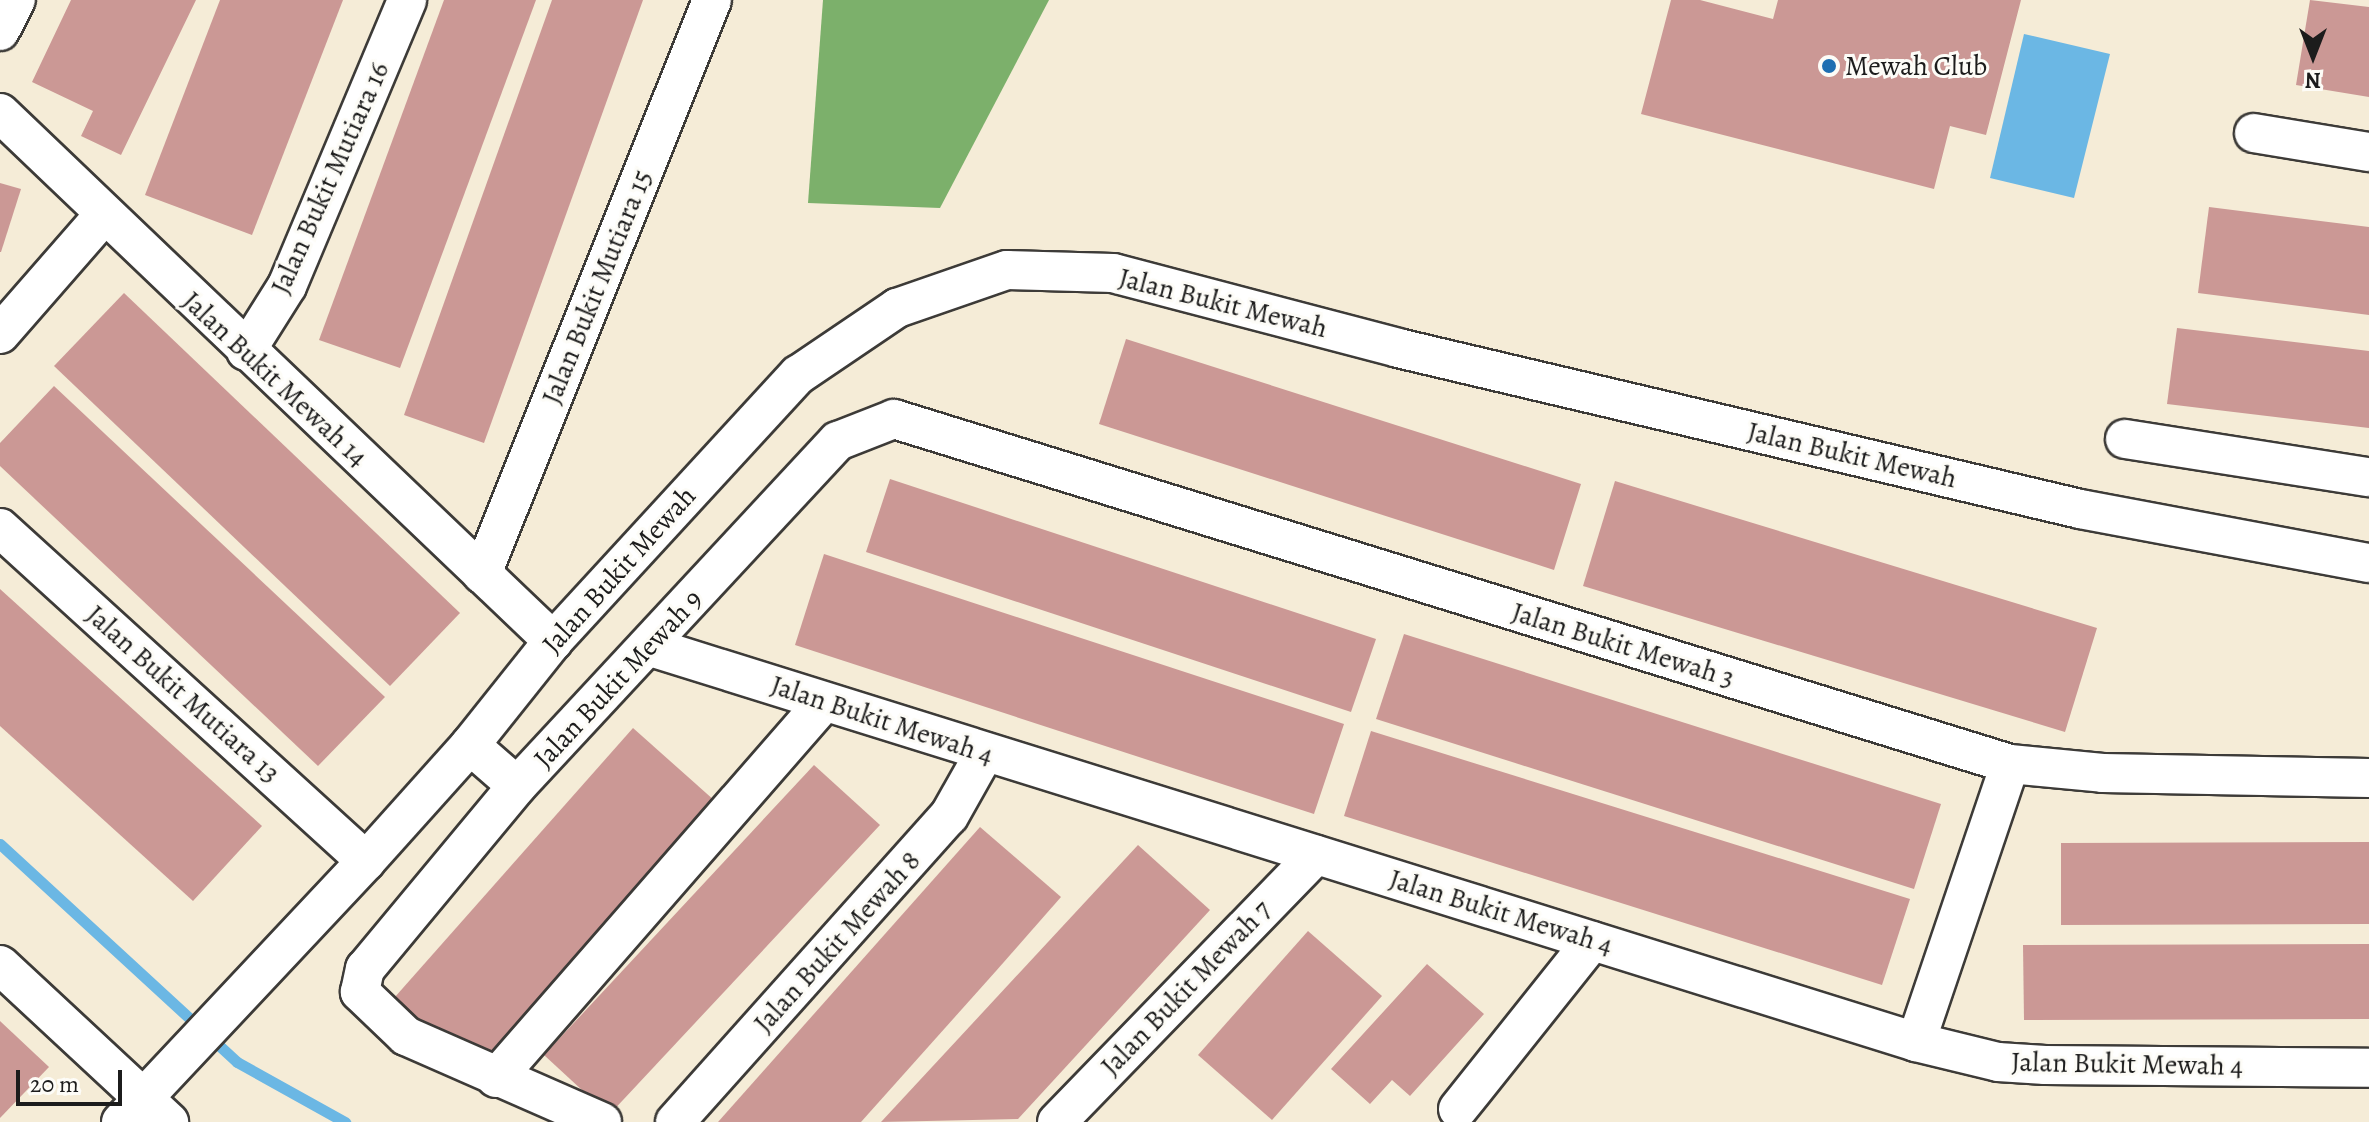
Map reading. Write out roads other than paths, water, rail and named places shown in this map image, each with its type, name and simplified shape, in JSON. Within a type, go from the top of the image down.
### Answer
[{"type":"street","points":[[0,31],[16,0]]},
{"type":"street","name":"Jalan Bukit Mutiara 16","points":[[246,351],[287,286],[407,0]]},
{"type":"street","name":"Jalan Bukit Mutiara 15","points":[[482,574],[712,0]]},
{"type":"street","name":"Jalan Bukit Mewah 14","points":[[0,113],[103,216],[553,641]]},
{"type":"street","points":[[2254,133],[2369,152]]},
{"type":"street","points":[[0,334],[103,216]]},
{"type":"street","name":"Jalan Bukit Mewah","points":[[144,1114],[173,1063],[238,991],[366,861],[470,745],[553,641],[798,375],[897,308],[1007,270],[1113,273],[1398,348],[2065,506],[2369,563]]},
{"type":"street","name":"Jalan Bukit Mewah 9","points":[[496,1078],[406,1036],[366,1003],[360,992],[365,969],[517,786],[651,647],[838,441],[894,419]]},
{"type":"street","name":"Jalan Bukit Mewah 3","points":[[894,419],[2010,764],[2103,773],[2369,778]]},
{"type":"street","points":[[2125,439],[2369,477]]},
{"type":"street","name":"Jalan Bukit Mutiara 13","points":[[0,528],[366,861]]},
{"type":"street","name":"Jalan Bukit Mewah 4","points":[[651,647],[1916,1042],[1998,1062],[2045,1065],[2369,1068]]},
{"type":"street","points":[[602,1122],[496,1078],[824,702]]},
{"type":"street","points":[[470,745],[517,786]]},
{"type":"street","name":"Jalan Bukit Mewah 8","points":[[675,1122],[949,816],[985,752]]},
{"type":"street","points":[[1916,1042],[2010,764]]},
{"type":"street","name":"Jalan Bukit Mewah 7","points":[[1057,1122],[1316,855]]},
{"type":"street","points":[[1458,1109],[1592,941]]},
{"type":"street","points":[[0,965],[144,1114]]},
{"type":"water","points":[[2024,34],[2110,54],[2074,198],[1990,178]]},
{"type":"waterway","points":[[0,844],[237,1062],[345,1122]]},
{"type":"place","name":"Mewah Club","points":[[1829,66]]}]
